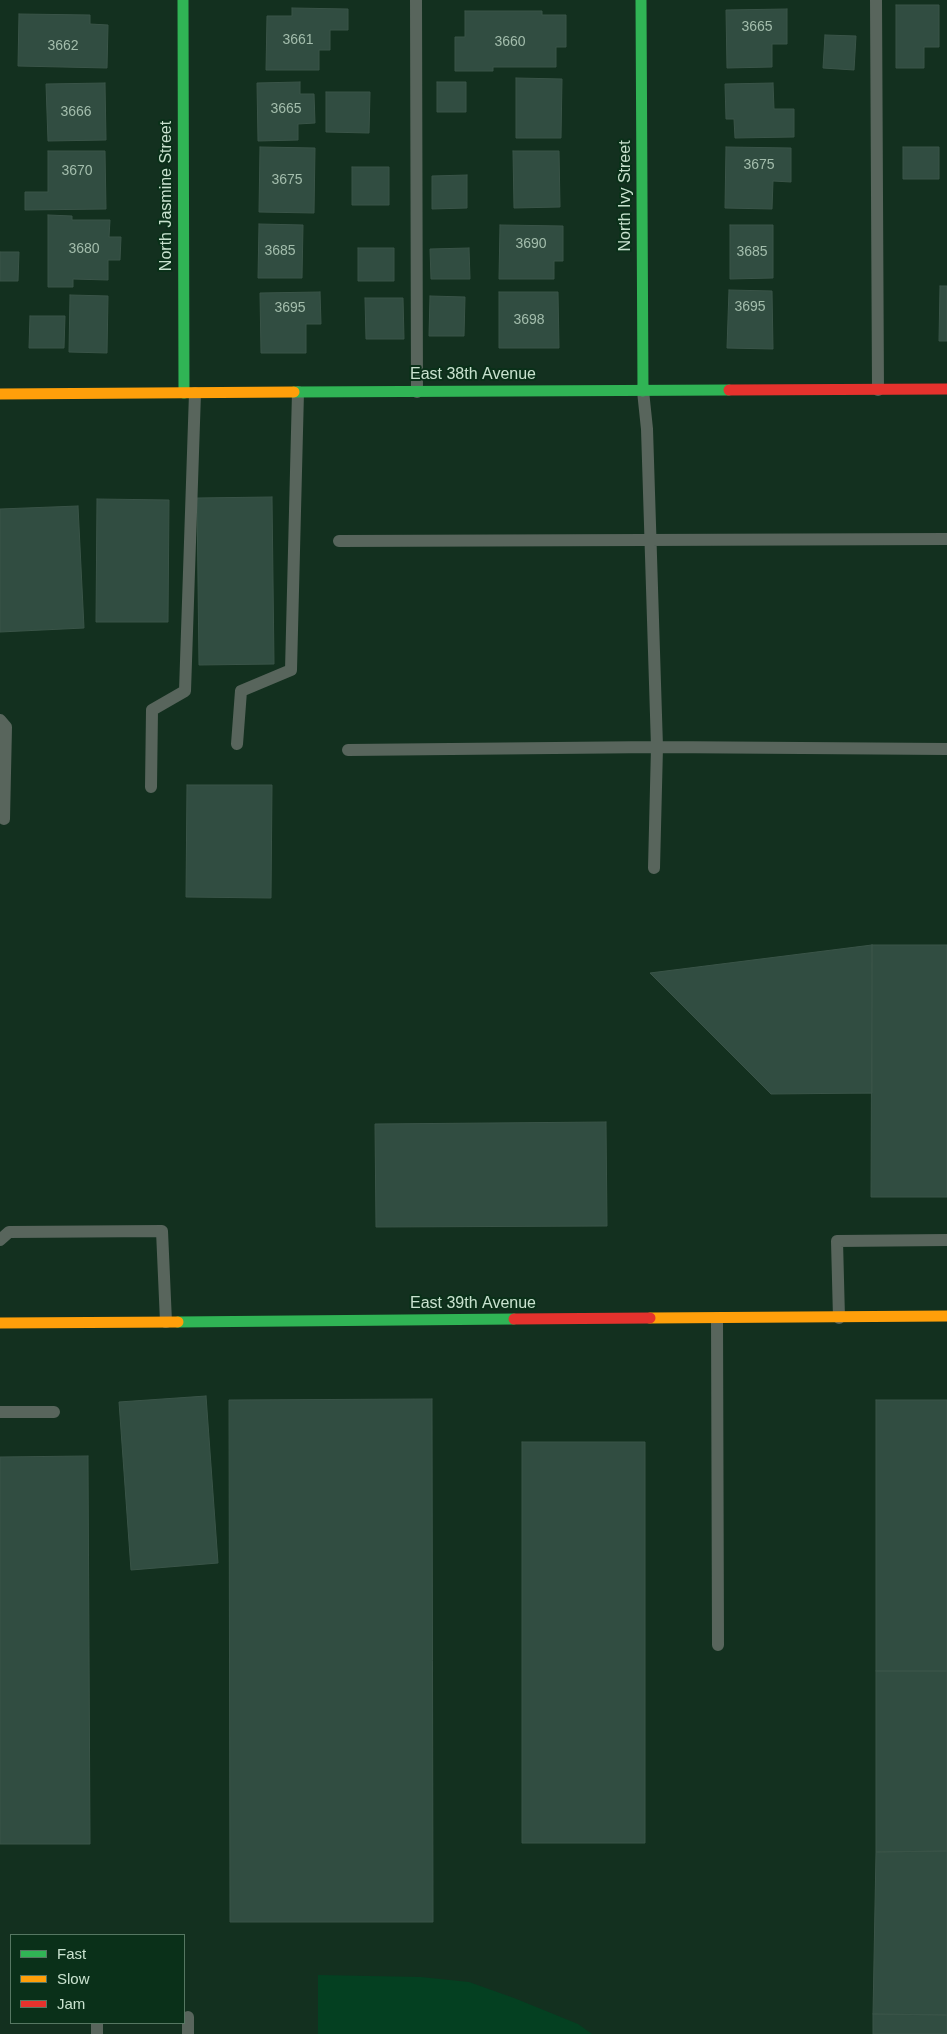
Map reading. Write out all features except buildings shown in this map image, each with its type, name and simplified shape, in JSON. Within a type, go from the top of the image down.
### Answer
[{"type":"street","name":"North Jasmine Street","points":[[183,0],[189,393]]},
{"type":"street","name":"North Ivy Street","points":[[641,0],[643,391]]},
{"type":"street","name":"East 38th Avenue","points":[[0,394],[947,389]]},
{"type":"street","name":"East 39th Avenue","points":[[0,1323],[947,1316]]},
{"type":"lane","points":[[416,0],[417,392]]},
{"type":"lane","points":[[876,0],[878,390]]},
{"type":"lane","points":[[643,391],[647,429],[652,540],[657,747],[654,868]]},
{"type":"lane","points":[[237,744],[241,691],[291,670],[298,392]]},
{"type":"lane","points":[[150,787],[152,710],[185,691],[189,393]]},
{"type":"lane","points":[[339,540],[947,539]]},
{"type":"lane","points":[[0,720],[6,727],[4,818]]},
{"type":"lane","points":[[348,750],[657,747],[947,749]]},
{"type":"lane","points":[[0,1240],[9,1232],[162,1231],[166,1322]]},
{"type":"lane","points":[[839,1318],[836,1241],[947,1240]]},
{"type":"lane","points":[[717,1318],[718,1645]]},
{"type":"lane","points":[[0,1412],[54,1412]]},
{"type":"lane","points":[[188,2017],[188,2034]]},
{"type":"shaded area","points":[[318,1975],[421,1977],[469,1982],[578,2024],[592,2034],[318,2034]]},
{"type":"traffic: fast","points":[[183,0],[184,393]]},
{"type":"traffic: fast","points":[[641,0],[643,391]]},
{"type":"traffic: fast","points":[[294,392],[729,390]]},
{"type":"traffic: fast","points":[[178,1322],[514,1319]]},
{"type":"traffic: slow","points":[[0,394],[294,392]]},
{"type":"traffic: slow","points":[[650,1318],[947,1316]]},
{"type":"traffic: slow","points":[[0,1323],[178,1322]]},
{"type":"traffic: jam","points":[[729,390],[947,389]]},
{"type":"traffic: jam","points":[[514,1319],[650,1318]]}]
